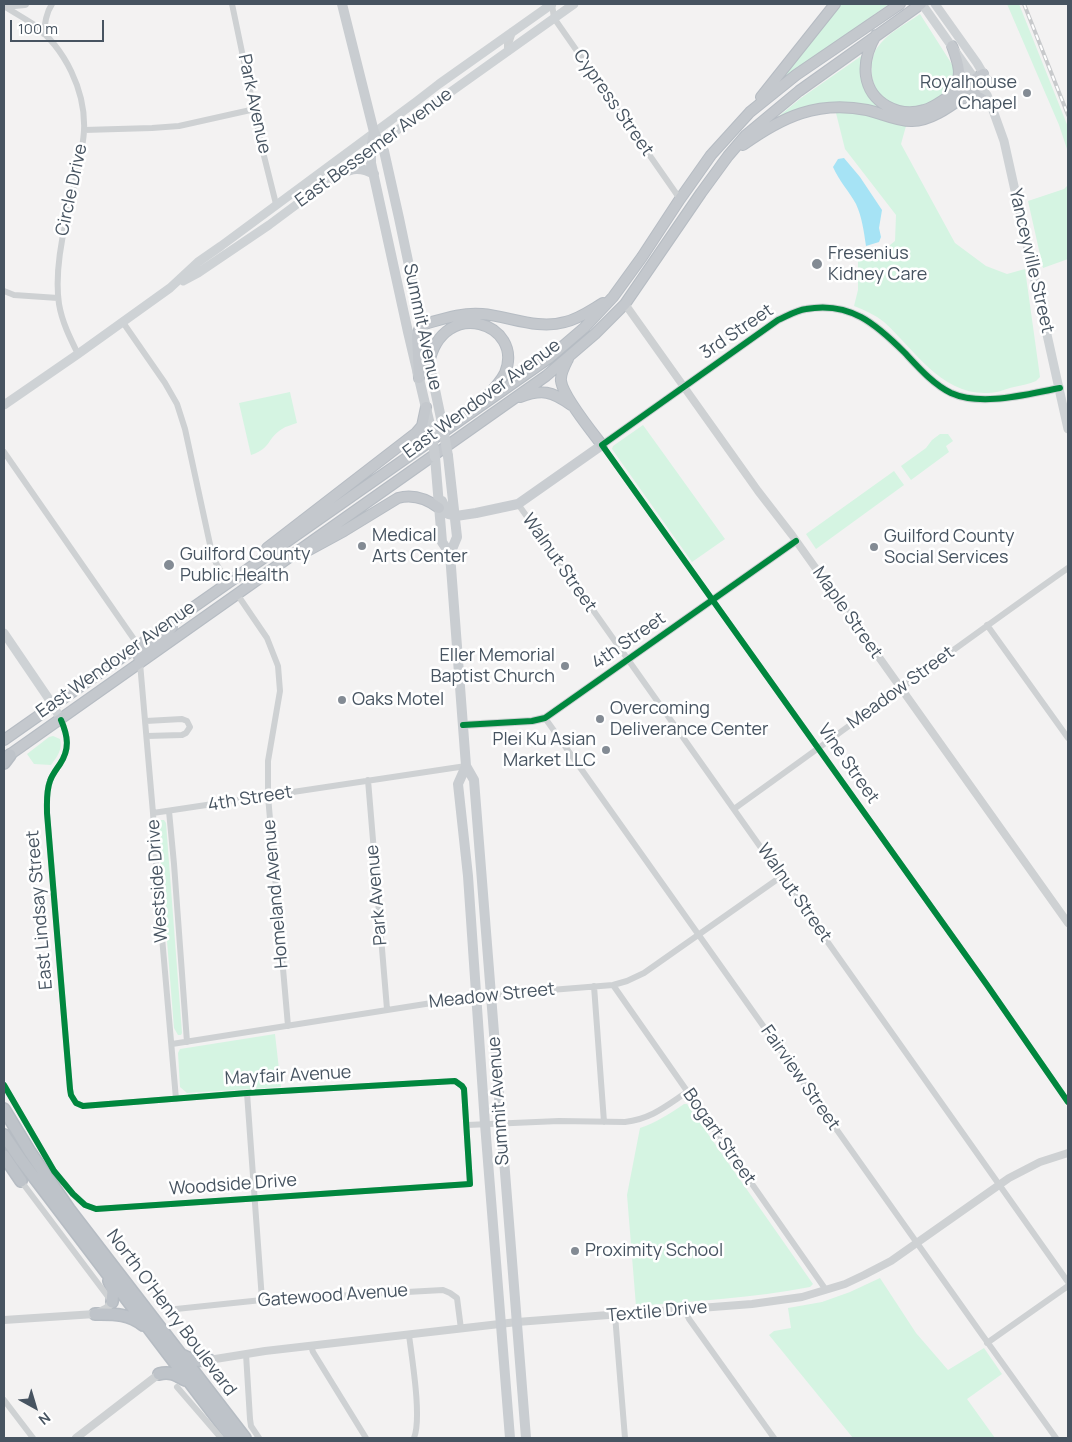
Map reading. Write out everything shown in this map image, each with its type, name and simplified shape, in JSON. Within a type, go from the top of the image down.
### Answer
[{"type":"highway","points":[[750,112],[835,4]]},
{"type":"highway","name":"East Wendover Avenue","points":[[4,740],[549,358],[584,328],[612,297],[711,155],[750,112],[796,75],[900,4]]},
{"type":"highway","name":"East Wendover Avenue","points":[[6,759],[568,358],[625,304],[701,193],[746,134],[798,91],[876,34],[922,4]]},
{"type":"highway","points":[[876,34],[867,57],[866,74],[869,88],[889,108],[914,113],[926,110],[953,98],[981,80]]},
{"type":"highway","points":[[728,156],[766,129],[804,112],[842,106],[878,112],[910,121],[924,119],[940,112],[953,98],[959,81],[958,62],[952,46]]},
{"type":"highway","points":[[953,98],[976,96],[992,106]]},
{"type":"highway","points":[[625,304],[622,293],[629,275]]},
{"type":"highway","points":[[419,378],[417,335],[421,325],[465,314],[481,314],[534,324],[550,325],[566,322],[586,313],[612,297]]},
{"type":"highway","points":[[429,363],[432,350],[442,333],[457,325],[470,322],[483,324],[502,338],[507,351],[508,361],[505,374],[473,412]]},
{"type":"highway","points":[[568,358],[560,379],[562,386],[602,445]]},
{"type":"highway","points":[[509,401],[531,393],[546,392],[559,396],[576,409]]},
{"type":"highway","points":[[217,590],[226,580],[416,432],[422,426],[426,407]]},
{"type":"highway","points":[[252,583],[398,498],[406,496],[418,498],[439,508]]},
{"type":"highway","points":[[140,663],[140,653],[161,638],[191,609]]},
{"type":"highway","name":"North O'Henry Boulevard","points":[[4,1109],[30,1152],[69,1209],[245,1438]]},
{"type":"highway","name":"North O'Henry Boulevard","points":[[4,1135],[232,1438]]},
{"type":"highway","points":[[4,1156],[21,1181]]},
{"type":"highway","points":[[107,1274],[113,1291],[112,1302]]},
{"type":"highway","points":[[95,1314],[128,1316],[134,1318],[150,1330]]},
{"type":"highway","points":[[159,1374],[163,1368],[163,1348]]},
{"type":"highway","points":[[179,1353],[198,1361],[208,1360]]},
{"type":"highway","points":[[204,1386],[202,1374],[208,1360]]},
{"type":"highway","points":[[159,1374],[166,1372],[175,1374],[189,1382]]},
{"type":"main road","name":"Summit Avenue","points":[[342,4],[374,132],[375,146],[371,163],[431,429],[442,542],[450,554]]},
{"type":"main road","name":"East Bessemer Avenue","points":[[170,288],[198,262],[258,217],[552,4]]},
{"type":"main road","name":"East Bessemer Avenue","points":[[4,405],[170,288],[198,273],[244,242],[574,4]]},
{"type":"main road","name":"Yanceyville Street","points":[[922,4],[952,46],[981,80]]},
{"type":"main road","name":"Yanceyville Street","points":[[935,4],[977,63],[981,80],[1004,141],[1068,429]]},
{"type":"main road","name":"Summit Avenue","points":[[375,146],[384,151],[399,218],[442,424],[456,516],[457,537],[450,554],[466,766],[474,780],[526,1438]]},
{"type":"main road","points":[[338,174],[354,168],[363,169],[374,174]]},
{"type":"main road","points":[[261,230],[277,211],[276,204]]},
{"type":"main road","points":[[244,242],[244,235],[258,217]]},
{"type":"main road","name":"3rd Street","points":[[456,516],[476,514],[518,504],[602,445]]},
{"type":"main road","points":[[438,489],[448,514],[456,516]]},
{"type":"main road","name":"East Lindsay Street","points":[[4,633],[54,705],[60,720]]},
{"type":"main road","name":"Summit Avenue","points":[[466,766],[458,784],[468,876],[484,1124],[510,1438]]},
{"type":"street","points":[[4,6],[25,4]]},
{"type":"street","points":[[44,34],[48,10],[52,4]]},
{"type":"street","name":"Park Avenue","points":[[232,4],[262,148],[276,204]]},
{"type":"street","name":"Cypress Street","points":[[552,4],[554,18],[680,199]]},
{"type":"street","name":"Circle Drive","points":[[4,6],[33,24],[61,53],[74,78],[82,102],[84,130],[82,148],[59,250],[58,298],[63,321],[78,354]]},
{"type":"street","points":[[508,52],[508,44],[512,32]]},
{"type":"street","points":[[84,130],[179,126],[255,109]]},
{"type":"street","points":[[4,292],[14,295],[58,298]]},
{"type":"street","name":"Maple Street","points":[[625,304],[1068,924]]},
{"type":"street","name":"3rd Street","points":[[602,445],[778,320],[804,309],[824,307],[839,309],[852,312],[868,320],[881,330],[920,370],[951,393],[982,400],[1060,388]]},
{"type":"street","points":[[122,321],[165,383],[177,404],[185,429],[209,543],[216,563],[226,580]]},
{"type":"street","name":"Vine Street","points":[[602,445],[993,993],[1068,1102]]},
{"type":"street","points":[[4,452],[138,645]]},
{"type":"street","name":"Walnut Street","points":[[518,504],[1068,1282]]},
{"type":"street","name":"4th Street","points":[[463,725],[545,718],[796,541]]},
{"type":"street","name":"Meadow Street","points":[[734,809],[987,624],[1068,568]]},
{"type":"street","name":"Homeland Avenue","points":[[237,594],[267,638],[278,666],[280,691],[268,761],[268,796],[288,1026]]},
{"type":"street","points":[[987,624],[1068,738]]},
{"type":"street","name":"Westside Drive","points":[[140,663],[176,1099]]},
{"type":"street","name":"Fairview Street","points":[[545,718],[1056,1438]]},
{"type":"street","points":[[146,721],[182,719],[187,720],[190,727],[182,735],[147,736]]},
{"type":"street","name":"East Lindsay Street","points":[[60,720],[67,737],[66,750],[65,756],[50,780],[47,794],[47,813],[70,1089],[76,1103]]},
{"type":"street","name":"4th Street","points":[[153,814],[466,766]]},
{"type":"street","name":"Park Avenue","points":[[368,780],[386,1009]]},
{"type":"street","name":"Westside Drive","points":[[169,811],[187,1042]]},
{"type":"street","name":"Meadow Street","points":[[172,1044],[490,994],[613,985],[637,977],[782,876]]},
{"type":"street","name":"Bogart Street","points":[[613,985],[826,1290]]},
{"type":"street","points":[[594,986],[604,1122]]},
{"type":"street","name":"Mayfair Avenue","points":[[76,1103],[83,1106],[455,1081],[464,1089],[467,1125]]},
{"type":"street","name":"Woodside Drive","points":[[4,1085],[54,1171],[85,1205],[96,1209],[470,1184],[467,1125]]},
{"type":"street","points":[[467,1125],[558,1121],[625,1122],[645,1118],[687,1092]]},
{"type":"street","points":[[247,1094],[262,1300]]},
{"type":"street","name":"Textile Drive","points":[[208,1360],[517,1322],[615,1316],[752,1304],[802,1297],[864,1275],[891,1261],[1009,1178],[1040,1162],[1068,1153]]},
{"type":"street","points":[[4,1320],[95,1314],[107,1308],[112,1302],[21,1181]]},
{"type":"street","points":[[987,1343],[1068,1286]]},
{"type":"street","name":"Gatewood Avenue","points":[[176,1309],[262,1300],[443,1290],[457,1298],[461,1329]]},
{"type":"street","points":[[684,1309],[689,1319],[774,1438]]},
{"type":"street","points":[[615,1316],[625,1438]]},
{"type":"street","points":[[409,1335],[417,1414],[414,1438]]},
{"type":"street","points":[[311,1346],[366,1438]]},
{"type":"street","points":[[246,1354],[250,1419],[259,1438]]},
{"type":"street","points":[[76,1438],[159,1374]]},
{"type":"street","points":[[177,1387],[221,1438]]},
{"type":"street","points":[[4,1400],[33,1438]]},
{"type":"green space","points":[[841,4],[889,4],[776,85]]},
{"type":"green space","points":[[1007,4],[1019,4],[1068,127],[1068,152],[1059,125]]},
{"type":"green space","points":[[920,14],[955,69],[954,81],[947,93],[939,99],[917,109],[904,108],[889,102],[878,92],[872,78],[872,62],[876,50],[886,38]]},
{"type":"green space","points":[[867,52],[863,72],[883,110],[870,106],[773,121],[801,98]]},
{"type":"green space","points":[[836,113],[867,113],[906,126],[901,144],[955,243],[986,266],[1007,274],[1025,269],[1040,377],[1036,381],[992,393],[971,392],[956,387],[930,369],[884,322],[854,306],[858,290],[858,255],[880,253],[895,241],[896,215],[845,149]]},
{"type":"green space","points":[[1068,185],[1068,259],[1043,268],[1028,201],[1064,189]]},
{"type":"green space","points":[[290,392],[297,423],[277,432],[263,449],[251,455],[239,403]]},
{"type":"green space","points":[[643,425],[725,539],[692,562],[612,449],[613,446]]},
{"type":"green space","points":[[940,434],[948,434],[953,441],[946,446],[949,452],[911,480],[901,466],[926,448]]},
{"type":"green space","points":[[894,471],[904,485],[816,549],[806,534]]},
{"type":"green space","points":[[53,736],[60,739],[61,743],[59,753],[51,765],[34,764],[27,754]]},
{"type":"green space","points":[[161,820],[164,820],[166,823],[181,1035],[178,1035],[174,1028],[158,829]]},
{"type":"green space","points":[[275,1034],[281,1087],[187,1093],[180,1087],[178,1053],[180,1049]]},
{"type":"green space","points":[[687,1104],[813,1284],[810,1287],[745,1297],[636,1306],[627,1195],[640,1128]]},
{"type":"green space","points":[[880,1278],[916,1333],[948,1370],[984,1348],[1002,1374],[967,1399],[995,1438],[853,1438],[769,1335],[774,1331],[791,1328],[788,1308],[822,1302]]},
{"type":"water","points":[[844,158],[860,177],[882,210],[879,228],[881,237],[879,242],[866,246],[856,204],[833,167],[838,159]]},
{"type":"railway","points":[[1024,4],[1068,115]]},
{"type":"cycle path","points":[[1060,388],[1019,396],[990,399],[976,399],[951,393],[926,375],[873,324],[849,312],[836,308],[822,307],[806,309],[778,320],[602,445],[987,985],[1068,1102]]},
{"type":"cycle path","points":[[463,725],[532,721],[545,718],[796,541]]},
{"type":"cycle path","points":[[4,1085],[54,1171],[85,1205],[96,1209],[470,1184],[464,1089],[455,1081],[247,1093],[83,1106],[76,1103],[70,1089],[47,813],[49,785],[67,748],[61,720]]},
{"type":"place","name":"Royalhouse Chapel","points":[[1027,93]]},
{"type":"place","name":"Fresenius Kidney Care","points":[[817,264]]},
{"type":"place","name":"Medical Arts Center","points":[[362,546]]},
{"type":"place","name":"Guilford County Social Services","points":[[874,547]]},
{"type":"place","name":"Guilford County Public Health","points":[[169,565]]},
{"type":"place","name":"Eller Memorial Baptist Church","points":[[565,666]]},
{"type":"place","name":"Oaks Motel","points":[[342,700]]},
{"type":"place","name":"Overcoming Deliverance Center","points":[[600,719]]},
{"type":"place","name":"Plei Ku Asian Market LLC","points":[[606,750]]},
{"type":"place","name":"Proximity School","points":[[575,1251]]}]
